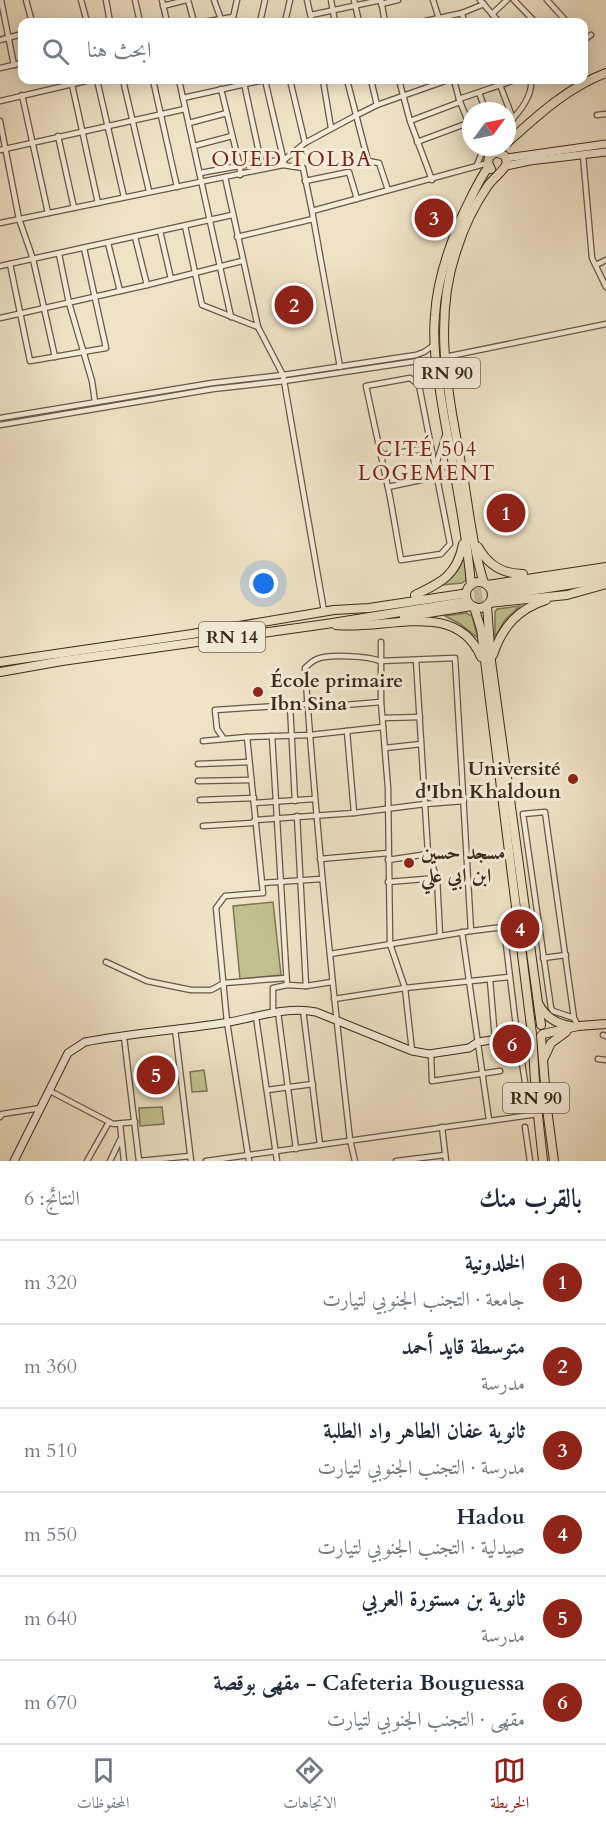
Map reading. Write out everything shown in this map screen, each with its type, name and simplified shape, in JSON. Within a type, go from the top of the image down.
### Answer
[{"type":"highway","name":"RN 90","points":[[588,81],[606,73]]},
{"type":"highway","name":"RN 90","points":[[516,135],[561,97],[581,84]]},
{"type":"highway","name":"RN 90","points":[[466,592],[468,534],[445,357],[444,309],[451,268],[474,208],[521,131]]},
{"type":"highway","points":[[491,155],[503,158],[494,171],[488,163],[491,155]]},
{"type":"highway","name":"RN 90","points":[[485,584],[468,534],[455,479],[434,345],[440,277],[458,227],[488,163]]},
{"type":"highway","points":[[468,534],[484,557],[499,570],[517,574],[562,573]]},
{"type":"highway","points":[[415,596],[446,579],[460,559],[468,534]]},
{"type":"highway","points":[[334,610],[415,596],[466,592],[477,582],[485,584],[606,567]]},
{"type":"highway","points":[[606,573],[499,592],[606,584]]},
{"type":"highway","points":[[485,584],[491,591],[488,604]]},
{"type":"highway","points":[[326,624],[376,626],[440,622],[463,632],[488,663],[500,637],[514,618],[530,606],[606,584]]},
{"type":"highway","points":[[466,592],[473,606]]},
{"type":"highway","name":"RN 14","points":[[0,662],[334,610],[369,608],[466,592]]},
{"type":"highway","name":"RN 14","points":[[0,672],[326,624],[466,592]]},
{"type":"highway","points":[[326,624],[382,621],[473,606],[481,608],[488,604],[567,595]]},
{"type":"highway","name":"RN 90","points":[[488,604],[488,663],[519,926],[538,1031],[554,1161]]},
{"type":"highway","name":"RN 90","points":[[473,606],[481,629],[488,663],[538,1003],[534,1114],[543,1161]]},
{"type":"highway","points":[[36,657],[38,666]]},
{"type":"main road","points":[[538,1003],[553,1020],[565,1025],[578,1026]]},
{"type":"main road","points":[[538,1031],[606,1024]]},
{"type":"main road","points":[[542,1064],[551,1042],[559,1035],[578,1026]]},
{"type":"street","points":[[1,0],[14,64]]},
{"type":"street","points":[[26,0],[31,18]]},
{"type":"street","points":[[81,0],[86,18]]},
{"type":"street","points":[[106,0],[109,18]]},
{"type":"street","points":[[135,0],[139,18]]},
{"type":"street","points":[[166,18],[163,3],[187,0],[193,18]]},
{"type":"street","points":[[214,0],[220,18]]},
{"type":"street","points":[[232,18],[237,0]]},
{"type":"street","points":[[261,18],[265,0]]},
{"type":"street","points":[[286,18],[290,0]]},
{"type":"street","points":[[307,0],[311,18]]},
{"type":"street","points":[[331,0],[334,18]]},
{"type":"street","points":[[311,15],[355,2],[398,0]]},
{"type":"street","points":[[433,0],[439,18]]},
{"type":"street","points":[[492,14],[507,0]]},
{"type":"street","points":[[514,0],[531,18]]},
{"type":"street","points":[[547,0],[563,18]]},
{"type":"street","points":[[355,2],[358,18]]},
{"type":"street","points":[[381,2],[385,18]]},
{"type":"street","points":[[446,18],[482,2],[496,18]]},
{"type":"street","points":[[462,12],[463,18]]},
{"type":"street","points":[[0,40],[18,35]]},
{"type":"street","points":[[0,68],[18,64]]},
{"type":"street","points":[[0,101],[64,84]]},
{"type":"street","points":[[72,84],[98,203]]},
{"type":"street","points":[[98,84],[124,197]]},
{"type":"street","points":[[124,84],[149,191]]},
{"type":"street","points":[[154,84],[177,187]]},
{"type":"street","points":[[180,84],[231,317]]},
{"type":"street","points":[[183,98],[235,84]]},
{"type":"street","points":[[242,84],[261,162],[258,170]]},
{"type":"street","points":[[270,84],[284,163]]},
{"type":"street","points":[[291,84],[305,142]]},
{"type":"street","points":[[324,84],[331,128]]},
{"type":"street","points":[[348,84],[368,161],[379,163],[388,190]]},
{"type":"street","points":[[372,84],[377,105]]},
{"type":"street","points":[[400,84],[410,121],[432,180]]},
{"type":"street","points":[[427,84],[428,88]]},
{"type":"street","points":[[0,223],[149,191],[240,175],[284,163],[305,142],[331,128],[377,105],[438,84]]},
{"type":"street","points":[[455,84],[462,106]]},
{"type":"street","points":[[410,121],[503,84]]},
{"type":"street","points":[[516,114],[531,91],[531,84]]},
{"type":"street","points":[[500,85],[507,102]]},
{"type":"street","points":[[221,89],[240,175]]},
{"type":"street","points":[[479,93],[482,102]]},
{"type":"street","points":[[22,95],[48,213]]},
{"type":"street","points":[[0,150],[186,108]]},
{"type":"street","points":[[189,123],[227,113]]},
{"type":"street","points":[[597,115],[606,114]]},
{"type":"street","points":[[0,121],[19,219],[33,259],[55,357]]},
{"type":"street","points":[[417,142],[462,125]]},
{"type":"street","points":[[58,136],[74,208]]},
{"type":"street","points":[[194,146],[232,136]]},
{"type":"street","points":[[503,158],[606,144]]},
{"type":"street","points":[[503,158],[606,152]]},
{"type":"street","points":[[583,155],[592,258],[606,287]]},
{"type":"street","points":[[477,165],[479,156]]},
{"type":"street","points":[[312,211],[488,163],[484,156]]},
{"type":"street","points":[[200,174],[261,162],[284,163],[303,168],[340,367]]},
{"type":"street","points":[[305,181],[349,172],[357,199]]},
{"type":"street","points":[[225,177],[258,327],[284,378],[324,612]]},
{"type":"street","points":[[0,266],[232,215]]},
{"type":"street","points":[[237,237],[313,219]]},
{"type":"street","points":[[185,226],[202,305],[258,327]]},
{"type":"street","points":[[160,231],[171,279]]},
{"type":"street","points":[[135,237],[147,285]]},
{"type":"street","points":[[108,243],[120,291]]},
{"type":"street","points":[[10,264],[30,361],[106,348],[84,248]]},
{"type":"street","points":[[59,254],[69,303],[92,381],[97,407]]},
{"type":"street","points":[[596,265],[606,260]]},
{"type":"street","points":[[0,318],[242,261]]},
{"type":"street","points":[[445,357],[606,324]]},
{"type":"street","points":[[284,378],[419,354],[434,345]]},
{"type":"street","points":[[0,418],[95,401],[421,360],[437,367]]},
{"type":"street","points":[[410,378],[419,385],[431,448],[450,544],[441,554],[401,560],[366,386],[410,378]]},
{"type":"street","points":[[0,425],[167,393]]},
{"type":"street","points":[[18,415],[19,421]]},
{"type":"street","points":[[388,487],[430,478],[447,430]]},
{"type":"street","points":[[381,455],[431,448]]},
{"type":"street","points":[[435,468],[455,479]]},
{"type":"street","points":[[381,642],[381,702],[388,788],[390,944],[405,988],[412,1051]]},
{"type":"street","points":[[355,1161],[350,1140],[321,879],[305,668],[310,662],[319,658],[369,656],[380,661],[455,658],[471,931]]},
{"type":"street","points":[[416,660],[428,854],[437,878],[440,936]]},
{"type":"street","points":[[224,739],[217,729],[215,710],[381,702]]},
{"type":"street","points":[[290,705],[295,801]]},
{"type":"street","points":[[382,718],[420,717]]},
{"type":"street","points":[[203,741],[310,735],[383,727]]},
{"type":"street","points":[[347,732],[354,813]]},
{"type":"street","points":[[272,736],[287,985]]},
{"type":"street","points":[[247,737],[263,893],[225,896],[216,908],[227,1022],[248,1159]]},
{"type":"street","points":[[385,748],[421,744]]},
{"type":"street","points":[[198,764],[249,762]]},
{"type":"street","points":[[198,781],[251,780]]},
{"type":"street","points":[[200,800],[275,802],[314,799]]},
{"type":"street","points":[[203,826],[464,801]]},
{"type":"street","points":[[574,1018],[553,1011],[551,1008],[523,814],[545,812],[574,1018],[578,1026]]},
{"type":"street","points":[[297,816],[306,986]]},
{"type":"street","points":[[320,859],[388,853]]},
{"type":"street","points":[[388,860],[428,854]]},
{"type":"street","points":[[388,882],[437,878]]},
{"type":"street","points":[[262,883],[321,879]]},
{"type":"street","points":[[330,954],[462,932],[519,926]]},
{"type":"street","points":[[206,1161],[248,1159],[350,1140],[534,1114],[518,1036],[504,928]]},
{"type":"street","points":[[462,932],[489,1120]]},
{"type":"street","points":[[543,958],[566,955]]},
{"type":"street","points":[[106,962],[147,981],[192,990],[211,990],[224,983],[286,978]]},
{"type":"street","points":[[334,999],[405,988],[510,977]]},
{"type":"street","points":[[490,980],[495,1040]]},
{"type":"street","points":[[296,1149],[289,1086],[273,988],[332,982]]},
{"type":"street","points":[[14,1161],[68,1053],[85,1042],[303,1009],[412,1051],[431,1054],[468,1048],[478,1042],[538,1031]]},
{"type":"street","points":[[303,1009],[320,1145]]},
{"type":"street","points":[[256,1017],[277,1161]]},
{"type":"street","points":[[124,1037],[139,1161],[190,1159],[175,1029]]},
{"type":"street","points":[[431,1054],[432,1081],[500,1071]]},
{"type":"street","points":[[598,1059],[606,1060]]},
{"type":"street","points":[[267,1090],[313,1084]]},
{"type":"street","points":[[50,1091],[109,1122],[120,1124],[135,1122]]},
{"type":"street","points":[[0,1118],[2,1114],[41,1108]]},
{"type":"street","points":[[87,1161],[109,1122]]},
{"type":"street","points":[[120,1124],[124,1161]]},
{"type":"street","points":[[396,1161],[446,1158],[442,1127]]},
{"type":"street","points":[[525,1127],[531,1161]]},
{"type":"street","points":[[111,1161],[121,1137]]},
{"type":"green space","points":[[465,556],[466,580],[462,583],[442,585],[458,570]]},
{"type":"green space","points":[[520,606],[505,620],[495,637],[497,609]]},
{"type":"green space","points":[[466,613],[472,616],[478,638],[445,616]]},
{"type":"green space","points":[[273,902],[281,975],[240,979],[233,906]]},
{"type":"green space","points":[[204,1070],[207,1091],[192,1092],[190,1072]]},
{"type":"green space","points":[[162,1107],[164,1124],[140,1126],[139,1108]]},
{"type":"tunnel","points":[[462,594],[498,589]]},
{"type":"tunnel","points":[[463,602],[499,596]]},
{"type":"place","name":"ثانوية عفان الطاهر واد الطلبة","points":[[434,218]]},
{"type":"place","name":"متوسطة قايد أحمد","points":[[294,305]]},
{"type":"place","name":"الخلدونية","points":[[506,513]]},
{"type":"place","name":"École primaire Ibn Sina","points":[[258,692]]},
{"type":"place","name":"Université d'Ibn Khaldoun","points":[[573,779]]},
{"type":"place","name":"مسجد حسين ابن ابي علي","points":[[409,863]]},
{"type":"place","name":"Hadou","points":[[520,929]]},
{"type":"place","name":"Cafeteria Bouguessa - مقهى بوقصة","points":[[512,1044]]},
{"type":"place","name":"ثانوية بن مستورة العربي","points":[[156,1075]]},
{"type":"district","name":"OUED TOLBA","points":[[292,159]]},
{"type":"district","name":"CITÉ 504 LOGEMENT","points":[[427,461]]}]
